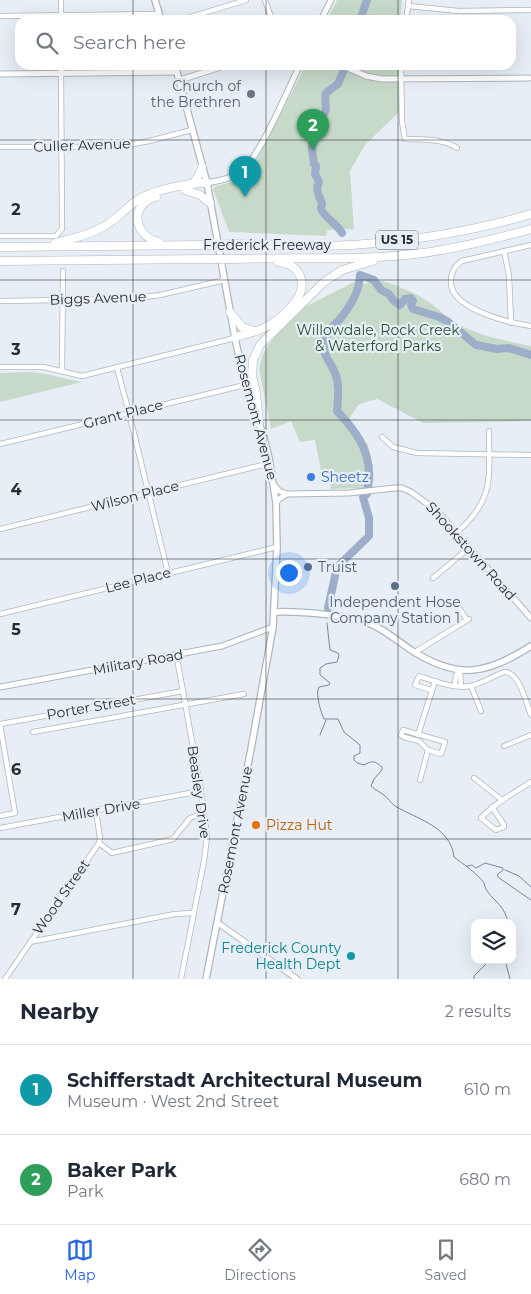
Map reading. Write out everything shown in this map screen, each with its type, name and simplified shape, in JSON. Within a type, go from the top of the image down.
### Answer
[{"type":"highway","points":[[193,184],[202,167]]},
{"type":"highway","points":[[46,246],[87,235],[103,228],[144,196],[193,184],[207,183]]},
{"type":"highway","points":[[173,244],[152,240],[144,235],[139,226],[138,212],[152,198],[207,183]]},
{"type":"highway","points":[[185,190],[200,194],[210,203]]},
{"type":"highway","name":"Frederick Freeway","points":[[0,247],[173,244],[351,245],[426,237],[531,214]]},
{"type":"highway","name":"Frederick Freeway","points":[[0,260],[355,258],[423,253],[479,243],[531,229]]},
{"type":"highway","points":[[259,423],[252,375],[253,360],[260,345],[281,323],[324,282],[342,270],[367,262],[423,253]]},
{"type":"highway","points":[[234,338],[273,323],[291,307],[301,290],[301,278],[294,267],[287,263],[248,258]]},
{"type":"highway","points":[[230,312],[242,327],[256,331]]},
{"type":"highway","points":[[234,338],[262,334],[281,323]]},
{"type":"main road","points":[[155,0],[159,15]]},
{"type":"main road","name":"Rosemont Avenue","points":[[177,72],[207,183],[234,338],[245,384],[271,464],[276,503],[277,547],[273,627],[206,979]]},
{"type":"main road","points":[[275,612],[353,619],[374,625],[417,651],[429,661],[460,670],[489,668],[508,660],[531,646]]},
{"type":"street","points":[[61,0],[61,15]]},
{"type":"street","points":[[197,15],[246,0]]},
{"type":"street","points":[[265,0],[270,15]]},
{"type":"street","points":[[324,15],[331,0]]},
{"type":"street","points":[[407,15],[409,0]]},
{"type":"street","points":[[408,6],[459,11],[531,10]]},
{"type":"street","points":[[0,16],[15,16]]},
{"type":"street","points":[[180,80],[211,70]]},
{"type":"street","points":[[207,183],[233,177],[251,162],[297,70]]},
{"type":"street","points":[[350,70],[374,78],[402,80],[530,78]]},
{"type":"street","points":[[402,70],[402,122],[405,139],[447,142],[457,148]]},
{"type":"street","points":[[0,74],[177,72]]},
{"type":"street","points":[[0,236],[59,235],[62,230],[61,73]]},
{"type":"street","name":"Culler Avenue","points":[[0,147],[118,147],[192,130]]},
{"type":"street","points":[[531,245],[462,261],[453,270],[451,286],[460,298],[480,313],[510,323],[531,326]]},
{"type":"street","points":[[504,252],[509,275],[510,323]]},
{"type":"street","points":[[62,371],[63,271]]},
{"type":"street","name":"Biggs Avenue","points":[[0,301],[63,301],[147,297],[225,280]]},
{"type":"street","points":[[0,367],[43,367],[82,376],[234,338]]},
{"type":"street","points":[[117,368],[168,573]]},
{"type":"street","name":"Grant Place","points":[[0,444],[245,384]]},
{"type":"street","points":[[456,533],[466,525],[484,501],[489,478],[489,431]]},
{"type":"street","points":[[382,437],[393,447],[417,453],[531,455]]},
{"type":"street","name":"Wilson Place","points":[[0,529],[271,464]]},
{"type":"street","points":[[275,486],[288,494]]},
{"type":"street","name":"Shookstown Road","points":[[288,494],[395,488],[402,488],[411,492],[436,510],[531,618]]},
{"type":"street","points":[[276,503],[288,494]]},
{"type":"street","name":"Lee Place","points":[[0,614],[277,547]]},
{"type":"street","points":[[433,578],[469,548]]},
{"type":"street","points":[[417,651],[468,619],[459,608]]},
{"type":"street","name":"Military Road","points":[[0,687],[222,646],[273,627]]},
{"type":"street","name":"Beasley Drive","points":[[178,664],[201,791],[207,837],[181,979]]},
{"type":"street","points":[[455,685],[456,675],[460,670]]},
{"type":"street","points":[[460,670],[461,686]]},
{"type":"street","points":[[431,690],[415,685],[419,676],[455,685],[471,686],[508,672],[516,678],[531,715]]},
{"type":"street","points":[[419,740],[404,738],[401,735],[403,730],[418,734],[445,742],[441,754],[428,750],[419,740],[418,734],[435,681]]},
{"type":"street","points":[[471,686],[481,711]]},
{"type":"street","name":"Porter Street","points":[[0,724],[182,691]]},
{"type":"street","points":[[33,732],[244,694]]},
{"type":"street","points":[[0,724],[16,813],[0,816]]},
{"type":"street","points":[[504,746],[531,735]]},
{"type":"street","points":[[420,780],[428,750]]},
{"type":"street","points":[[474,778],[502,800]]},
{"type":"street","points":[[492,807],[504,825],[504,827],[496,830],[481,818],[492,807],[531,782]]},
{"type":"street","name":"Miller Drive","points":[[0,828],[201,791]]},
{"type":"street","points":[[96,810],[99,843],[112,853],[172,839],[190,818],[204,813]]},
{"type":"street","name":"Wood Street","points":[[4,979],[99,843]]},
{"type":"street","points":[[30,942],[194,912]]},
{"type":"street","points":[[218,923],[297,979]]},
{"type":"street","points":[[0,976],[4,979]]},
{"type":"green space","points":[[337,0],[402,0],[400,15],[330,15]]},
{"type":"green space","points":[[303,70],[398,70],[399,112],[365,145],[350,171],[354,229],[327,230],[326,236],[229,232],[213,189],[216,186],[238,180],[254,166]]},
{"type":"green space","name":"Willowdale, Rock Creek & Waterford Parks","points":[[382,281],[421,297],[448,318],[467,329],[531,346],[531,421],[423,423],[377,399],[359,404],[349,419],[369,448],[373,467],[371,490],[332,493],[359,488],[331,489],[329,471],[321,471],[315,440],[300,442],[291,421],[271,429],[259,369],[262,356],[269,344],[297,311],[354,282],[358,285]]},
{"type":"green space","points":[[28,372],[82,382],[0,402],[0,373]]},
{"type":"waterway","points":[[362,15],[367,0]]},
{"type":"waterway","points":[[342,233],[321,209],[322,203],[317,190],[319,182],[315,174],[316,166],[314,164],[312,148],[314,131],[326,110],[325,95],[338,84],[344,70]]},
{"type":"waterway","points":[[328,608],[337,567],[369,536],[369,518],[363,497],[367,494],[369,479],[366,456],[355,432],[337,411],[338,382],[324,349],[329,332],[354,298],[360,275],[374,280],[381,290],[389,294],[400,305],[405,299],[411,298],[413,309],[447,321],[476,345],[497,349],[509,348],[531,355]]},
{"type":"waterway","points":[[327,623],[330,650],[338,653],[339,656],[337,662],[326,664],[320,668],[320,675],[330,683],[329,685],[319,687],[318,690],[319,703],[324,719],[338,719],[344,732],[360,745],[360,753],[354,756],[354,760],[357,763],[364,765],[374,762],[382,767],[382,770],[371,786],[395,806],[440,831],[452,847],[454,857],[484,883],[485,888],[502,909],[507,919]]},
{"type":"waterway","points":[[320,735],[326,720]]},
{"type":"waterway","points":[[467,866],[472,865],[476,868],[485,863],[503,868],[497,875],[499,878],[531,900]]},
{"type":"waterway","points":[[505,870],[519,876],[531,887]]},
{"type":"waterway","points":[[474,979],[474,976],[486,964]]},
{"type":"waterway","points":[[506,964],[510,979]]},
{"type":"place","name":"Church of the Brethren","points":[[251,94]]},
{"type":"place","name":"Baker Park","points":[[313,150]]},
{"type":"place","name":"Schifferstadt Architectural Museum","points":[[245,197]]},
{"type":"place","name":"Sheetz","points":[[311,477]]},
{"type":"place","name":"Truist","points":[[308,567]]},
{"type":"place","name":"Independent Hose Company Station 1","points":[[395,586]]},
{"type":"place","name":"Pizza Hut","points":[[256,825]]},
{"type":"place","name":"Frederick County Health Dept","points":[[351,956]]}]
